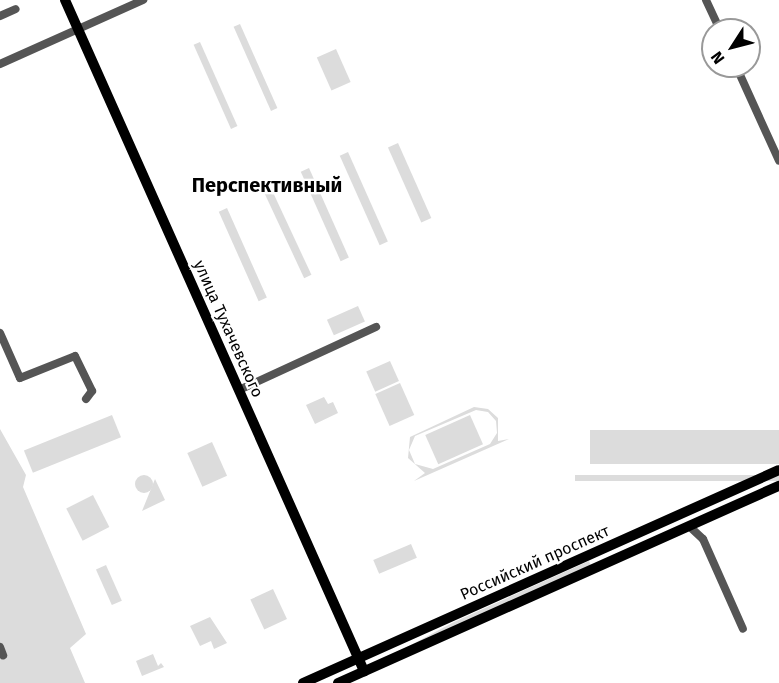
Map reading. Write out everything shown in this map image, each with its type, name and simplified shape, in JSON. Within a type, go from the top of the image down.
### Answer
[{"type":"main road","name":"улица Тухачевского","points":[[65,0],[364,671]]},
{"type":"main road","name":"Российский проспект","points":[[303,683],[779,470]]},
{"type":"main road","name":"Российский проспект","points":[[338,683],[779,486]]},
{"type":"street","points":[[0,64],[143,0]]},
{"type":"street","points":[[706,0],[714,18]]},
{"type":"street","points":[[0,16],[16,9]]},
{"type":"street","points":[[741,78],[779,161]]},
{"type":"street","points":[[239,390],[376,327]]},
{"type":"street","points":[[0,333],[20,378],[72,355],[77,358],[92,392],[86,399]]},
{"type":"street","points":[[689,526],[703,539],[743,629]]},
{"type":"shaded area","points":[[240,24],[277,108],[271,111],[234,27]]},
{"type":"shaded area","points":[[200,42],[237,126],[231,129],[194,45]]},
{"type":"shaded area","points":[[336,49],[351,82],[331,90],[317,58]]},
{"type":"shaded area","points":[[398,143],[431,218],[421,222],[388,147]]},
{"type":"shaded area","points":[[348,152],[388,242],[380,245],[340,156]]},
{"type":"shaded area","points":[[309,168],[349,258],[341,261],[301,172]]},
{"type":"shaded area","points":[[270,186],[311,275],[304,278],[263,189]]},
{"type":"shaded area","points":[[227,208],[267,298],[259,301],[219,212]]},
{"type":"shaded area","points":[[358,306],[365,322],[334,335],[327,320]]},
{"type":"shaded area","points":[[390,361],[399,381],[375,392],[366,372]]},
{"type":"shaded area","points":[[400,383],[414,415],[390,426],[375,394]]},
{"type":"shaded area","points":[[324,397],[328,404],[333,402],[338,413],[315,424],[306,405]]},
{"type":"shaded area","points":[[474,407],[488,409],[498,418],[498,441],[509,439],[414,481],[425,473],[408,458],[410,437]],"holes":[[[476,410],[488,412],[496,421],[497,433],[490,444],[433,469],[415,464],[409,450],[415,436]]]},
{"type":"shaded area","points":[[112,415],[121,437],[33,473],[24,451]]},
{"type":"shaded area","points":[[470,415],[483,444],[438,464],[425,435]]},
{"type":"shaded area","points":[[0,429],[26,475],[23,487],[86,634],[70,648],[85,683],[0,683]]},
{"type":"shaded area","points":[[590,430],[779,430],[779,464],[590,464]]},
{"type":"shaded area","points":[[212,442],[227,476],[202,487],[187,453]]},
{"type":"shaded area","points":[[144,475],[150,478],[153,484],[150,490],[144,493],[138,490],[135,484],[138,478]]},
{"type":"shaded area","points":[[575,475],[779,475],[779,481],[575,481]]},
{"type":"shaded area","points":[[155,479],[165,500],[142,511]]},
{"type":"shaded area","points":[[93,495],[109,527],[83,541],[66,509]]},
{"type":"shaded area","points":[[411,544],[417,558],[379,574],[373,560]]},
{"type":"shaded area","points":[[589,561],[591,566],[379,662],[454,622]]},
{"type":"shaded area","points":[[106,565],[122,601],[112,605],[96,569]]},
{"type":"shaded area","points":[[273,589],[287,619],[264,629],[250,600]]},
{"type":"shaded area","points":[[210,617],[227,643],[214,649],[211,641],[200,646],[190,626]]},
{"type":"shaded area","points":[[153,654],[158,666],[161,663],[164,667],[142,676],[136,661]]},
{"type":"district","name":"Перспективный","points":[[267,185]]}]
